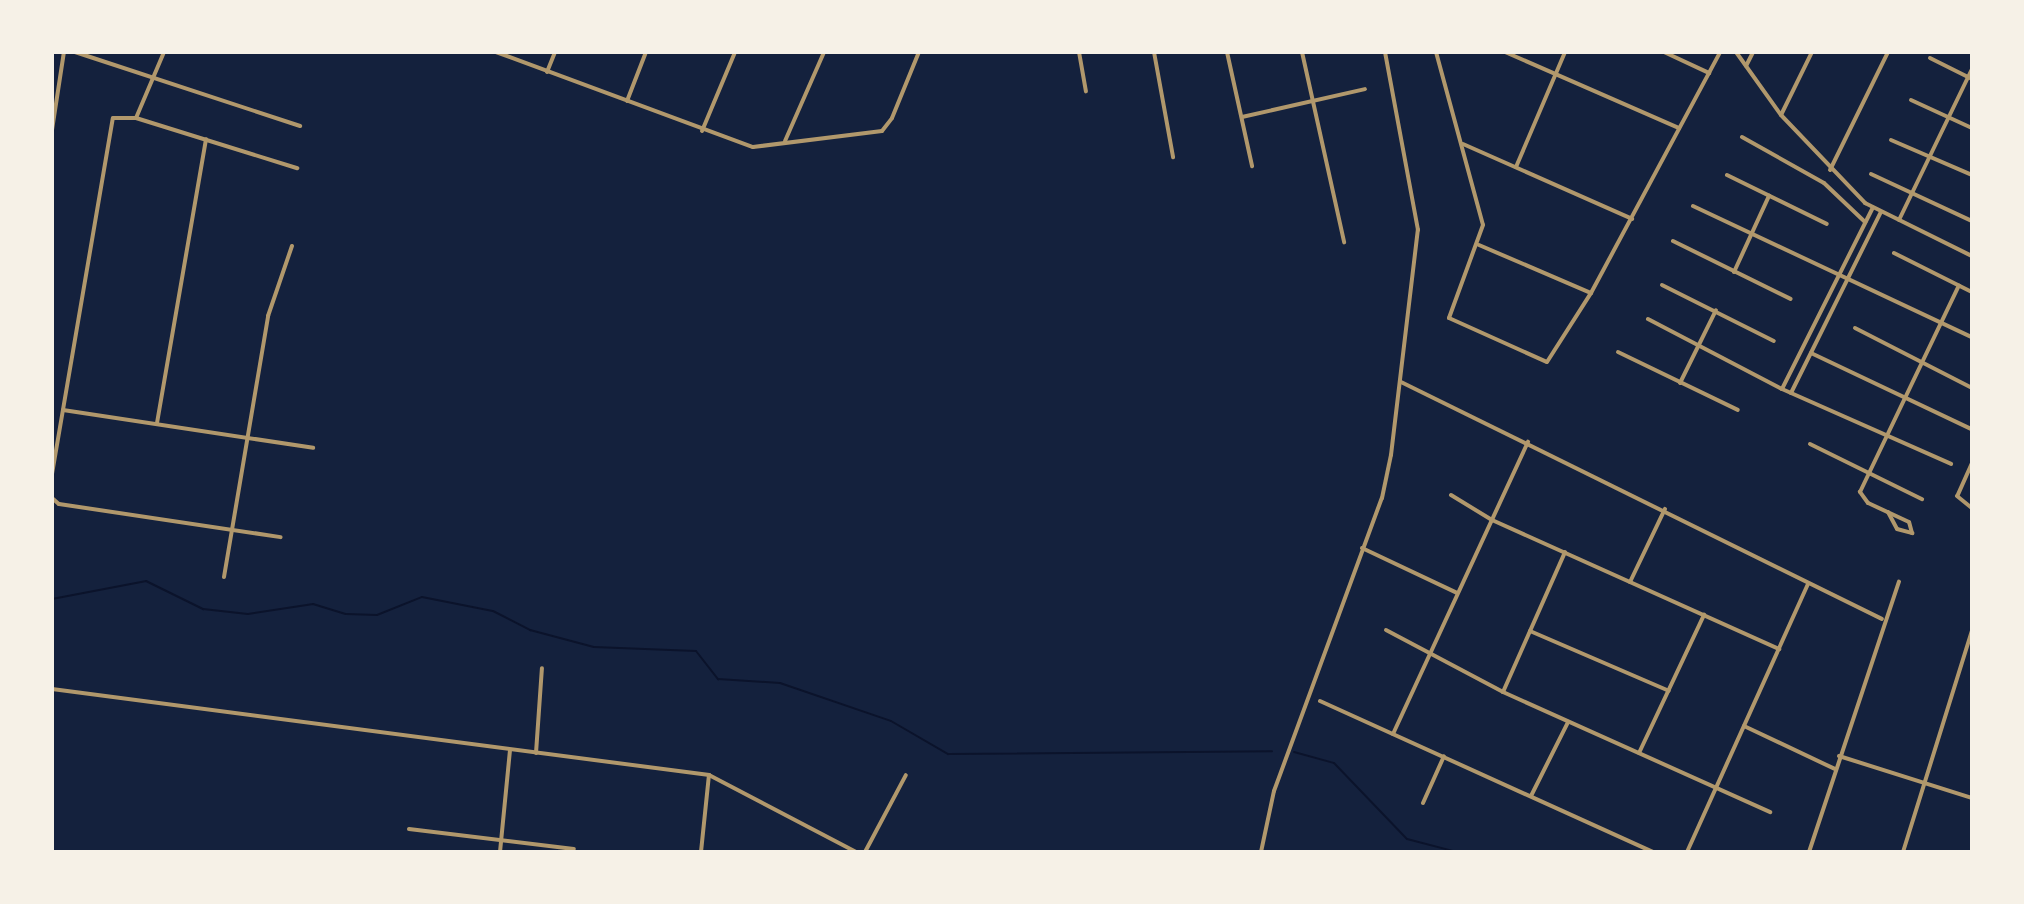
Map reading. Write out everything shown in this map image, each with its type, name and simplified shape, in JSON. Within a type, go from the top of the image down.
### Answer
[{"type":"street","points":[[52,130],[64,52]]},
{"type":"street","points":[[75,52],[300,126]]},
{"type":"street","points":[[136,118],[164,52]]},
{"type":"street","points":[[496,52],[743,146],[882,131],[892,118],[919,52]]},
{"type":"street","points":[[547,72],[555,52]]},
{"type":"street","points":[[627,101],[646,52]]},
{"type":"street","points":[[702,131],[735,52]]},
{"type":"street","points":[[785,141],[824,52]]},
{"type":"street","points":[[1079,52],[1086,91]]},
{"type":"street","points":[[1154,52],[1173,157]]},
{"type":"street","points":[[1227,52],[1252,166]]},
{"type":"street","points":[[1302,52],[1344,242]]},
{"type":"street","points":[[1261,852],[1274,791],[1382,498],[1401,382],[1418,214],[1385,52]]},
{"type":"street","points":[[1436,52],[1483,225],[1479,245],[1449,318],[1550,362],[1632,219],[1720,52]]},
{"type":"street","points":[[1505,52],[1679,128]]},
{"type":"street","points":[[1516,167],[1565,52]]},
{"type":"street","points":[[1664,52],[1710,73]]},
{"type":"street","points":[[1736,52],[1781,115],[1830,170],[1881,212],[1972,256]]},
{"type":"street","points":[[1746,66],[1753,52]]},
{"type":"street","points":[[1781,115],[1812,52]]},
{"type":"street","points":[[1830,170],[1888,52]]},
{"type":"street","points":[[1930,58],[1970,78]]},
{"type":"street","points":[[1899,220],[1909,190],[1951,117],[1972,69]]},
{"type":"street","points":[[1242,117],[1365,89]]},
{"type":"street","points":[[1911,100],[1972,128]]},
{"type":"street","points":[[52,474],[113,118],[136,118],[297,168]]},
{"type":"street","points":[[1742,137],[1824,183],[1865,222]]},
{"type":"street","points":[[157,423],[206,139]]},
{"type":"street","points":[[1891,140],[1930,154],[1972,175]]},
{"type":"street","points":[[1463,144],[1632,219]]},
{"type":"street","points":[[1871,174],[1972,221]]},
{"type":"street","points":[[1727,175],[1827,224]]},
{"type":"street","points":[[1734,272],[1769,196]]},
{"type":"street","points":[[1693,206],[1972,337]]},
{"type":"street","points":[[1782,389],[1836,274],[1873,207]]},
{"type":"street","points":[[1791,393],[1881,212]]},
{"type":"street","points":[[1673,241],[1791,299]]},
{"type":"street","points":[[1479,245],[1591,293]]},
{"type":"street","points":[[224,577],[244,438],[268,316],[292,246]]},
{"type":"street","points":[[1894,253],[1972,292]]},
{"type":"street","points":[[1662,285],[1774,341]]},
{"type":"street","points":[[1888,512],[1897,529],[1912,533],[1909,522],[1860,496],[1959,285]]},
{"type":"street","points":[[1680,383],[1716,310]]},
{"type":"street","points":[[1648,319],[1782,389],[1951,464]]},
{"type":"street","points":[[1855,328],[1972,388]]},
{"type":"street","points":[[1618,352],[1738,410]]},
{"type":"street","points":[[1811,353],[1971,429]]},
{"type":"street","points":[[1401,382],[1665,509],[1882,619]]},
{"type":"street","points":[[63,410],[313,448]]},
{"type":"street","points":[[1393,734],[1427,653],[1458,594],[1528,442]]},
{"type":"street","points":[[1810,444],[1922,499]]},
{"type":"street","points":[[1972,463],[1959,499],[1972,508]]},
{"type":"street","points":[[1451,495],[1492,520],[1779,649]]},
{"type":"street","points":[[52,498],[59,504],[281,537]]},
{"type":"street","points":[[1630,582],[1665,509]]},
{"type":"street","points":[[1362,548],[1458,594]]},
{"type":"street","points":[[1503,692],[1565,552]]},
{"type":"street","points":[[1809,852],[1882,619],[1899,582]]},
{"type":"street","points":[[1687,852],[1808,584]]},
{"type":"street","points":[[1639,753],[1704,615]]},
{"type":"street","points":[[1386,630],[1503,692],[1770,812]]},
{"type":"street","points":[[1903,852],[1972,630]]},
{"type":"street","points":[[1530,631],[1669,691]]},
{"type":"street","points":[[536,753],[542,668]]},
{"type":"street","points":[[52,689],[709,775],[856,852]]},
{"type":"street","points":[[1320,701],[1653,852]]},
{"type":"street","points":[[1531,796],[1568,722]]},
{"type":"street","points":[[1744,726],[1835,769]]},
{"type":"street","points":[[500,852],[510,750]]},
{"type":"street","points":[[1423,803],[1444,756]]},
{"type":"street","points":[[1839,756],[1972,798]]},
{"type":"street","points":[[701,852],[709,775]]},
{"type":"street","points":[[865,852],[906,775]]},
{"type":"street","points":[[409,829],[574,849]]},
{"type":"waterway","points":[[52,599],[146,581],[203,609],[248,614],[313,604],[346,614],[377,615],[422,597],[493,611],[530,630],[594,647],[696,651],[718,679],[780,683],[891,721],[948,754],[1272,751]]},
{"type":"waterway","points":[[1294,752],[1334,763],[1407,839],[1457,852]]}]
